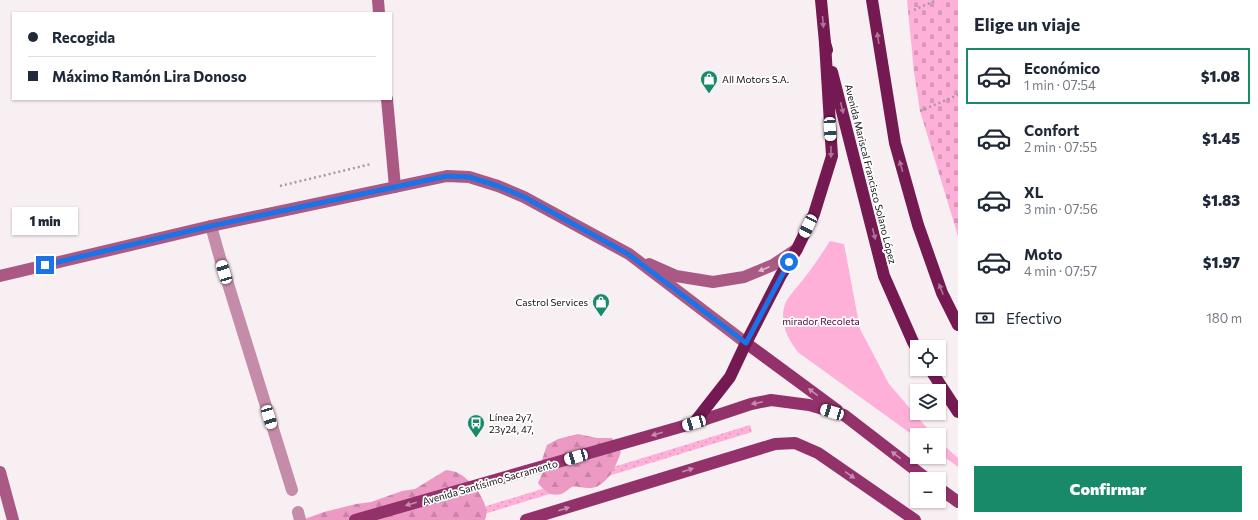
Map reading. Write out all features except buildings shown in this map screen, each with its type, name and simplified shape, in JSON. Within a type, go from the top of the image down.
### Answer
[{"type":"highway","name":"Avenida Mariscal Francisco Solano López","points":[[821,0],[825,43],[884,276],[912,340]]},
{"type":"highway","points":[[872,0],[895,143],[918,225],[942,293],[958,324]]},
{"type":"highway","points":[[694,423],[730,377],[781,275],[797,249],[814,214],[832,156],[825,43]]},
{"type":"highway","points":[[935,376],[958,412]]},
{"type":"main road","points":[[378,0],[379,12]]},
{"type":"main road","points":[[387,100],[395,187]]},
{"type":"main road","points":[[0,276],[211,226],[447,176],[469,177],[498,186],[524,197],[628,254],[676,276],[713,282],[744,277],[773,265],[797,249]]},
{"type":"main road","points":[[628,254],[918,472]]},
{"type":"main road","name":"Avenida Santísimo Sacramento","points":[[355,520],[694,423],[751,404],[771,400],[792,402],[809,405],[844,415]]},
{"type":"main road","points":[[526,520],[775,444],[795,444],[818,453],[915,520]]},
{"type":"main road","points":[[0,472],[13,520]]},
{"type":"main road","points":[[946,493],[958,502]]},
{"type":"lane","points":[[211,226],[292,490]]},
{"type":"path","points":[[914,10],[937,0]]},
{"type":"path","points":[[920,111],[958,96]]},
{"type":"green space","points":[[907,0],[958,0],[958,236],[920,111],[914,72]]},
{"type":"green space","name":"mirador Recoleta","points":[[830,241],[844,244],[860,329],[889,384],[910,408],[910,420],[920,420],[927,428],[910,428],[910,433],[799,353],[791,342],[783,322],[784,309],[792,292],[812,268]]},
{"type":"green space","points":[[750,425],[752,432],[465,520],[441,520]]},
{"type":"green space","points":[[578,434],[597,438],[612,438],[621,452],[615,467],[610,476],[598,486],[586,488],[573,486],[561,494],[554,495],[548,493],[538,483],[542,474],[542,460],[547,445],[558,439]]},
{"type":"green space","points":[[946,447],[958,458],[958,467],[946,458]]},
{"type":"green space","points":[[446,470],[458,473],[475,487],[486,507],[485,520],[302,520],[324,512],[371,502],[402,491],[415,489]]},
{"type":"place","name":"All Motors S.A.","points":[[709,94]]},
{"type":"place","name":"Castrol Services","points":[[601,317]]},
{"type":"place","name":"Línea 2y7, 23y24, 47,","points":[[476,438]]},
{"type":"route","points":[[45,265],[211,226],[447,176],[469,177],[498,186],[524,197],[628,254],[746,343],[789,262]]}]
